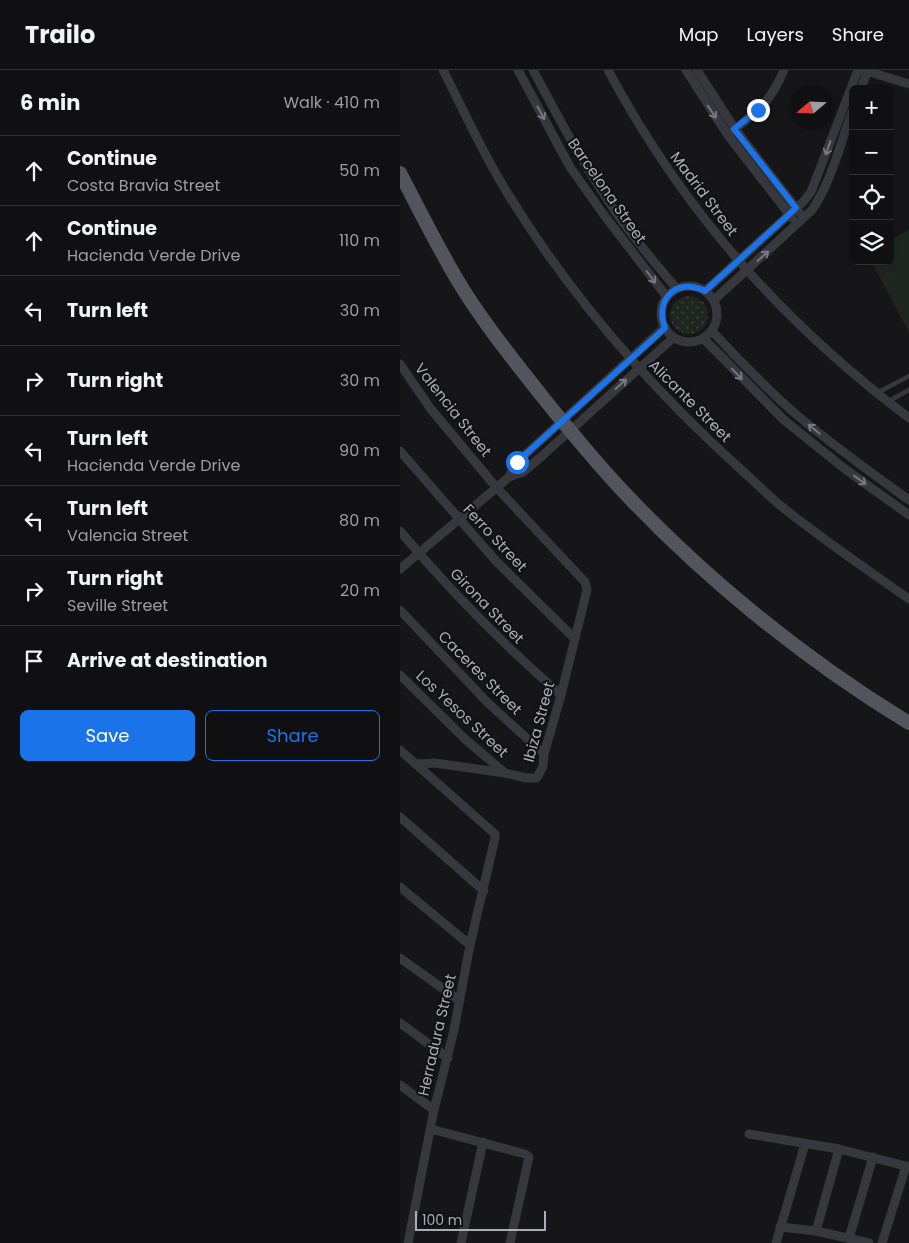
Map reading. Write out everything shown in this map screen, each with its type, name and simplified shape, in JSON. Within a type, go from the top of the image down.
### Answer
[{"type":"main road","points":[[400,173],[458,282],[522,371],[566,427],[620,488],[675,543],[740,599],[836,675],[909,723]]},
{"type":"street","name":"Alicante Street","points":[[443,70],[478,140],[512,201],[584,303],[630,359],[680,412],[780,505],[909,600]]},
{"type":"street","name":"Barcelona Street","points":[[518,70],[570,167],[667,297]]},
{"type":"street","name":"Barcelona Street","points":[[533,70],[582,160],[614,209],[642,249],[677,289]]},
{"type":"street","name":"Madrid Street","points":[[608,70],[622,97],[664,164],[689,200],[738,261],[784,311],[876,393],[909,418]]},
{"type":"street","points":[[686,70],[801,221]]},
{"type":"street","points":[[697,70],[731,131]]},
{"type":"street","points":[[731,131],[770,98],[784,70]]},
{"type":"street","points":[[705,291],[793,211],[811,192],[858,70]]},
{"type":"street","points":[[862,85],[866,71],[909,84]]},
{"type":"street","points":[[714,300],[812,210],[822,193],[849,121]]},
{"type":"street","points":[[691,286],[705,291],[714,300],[717,319],[712,332],[704,339],[692,343],[679,341],[673,338],[665,328],[661,312],[667,297],[677,289],[691,286]]},
{"type":"street","points":[[566,427],[630,359],[665,328]]},
{"type":"street","points":[[712,332],[791,410],[850,458],[909,500]]},
{"type":"street","points":[[400,569],[509,477],[515,464],[566,427],[673,338]]},
{"type":"street","points":[[704,339],[740,378],[784,420],[845,469],[909,515]]},
{"type":"street","name":"Valencia Street","points":[[400,364],[430,408],[496,487],[585,582]]},
{"type":"street","name":"Ferro Street","points":[[400,451],[458,520],[502,568],[575,639]]},
{"type":"street","name":"Girona Street","points":[[400,531],[477,616],[519,658],[561,695]]},
{"type":"street","name":"Ibiza Street","points":[[415,764],[435,764],[505,773],[526,778],[536,778],[540,774],[587,590],[585,582]]},
{"type":"street","name":"Caceres Street","points":[[400,610],[488,703],[544,754]]},
{"type":"street","name":"Los Yesos Street","points":[[400,675],[465,739],[505,773]]},
{"type":"street","points":[[400,750],[415,764]]},
{"type":"street","name":"Herradura Street","points":[[408,1243],[434,1110],[448,1058],[470,944],[484,890],[495,834],[415,764]]},
{"type":"street","points":[[400,817],[484,890]]},
{"type":"street","points":[[400,887],[470,944]]},
{"type":"street","points":[[400,958],[460,1001]]},
{"type":"street","points":[[400,1023],[448,1058]]},
{"type":"street","points":[[400,1085],[434,1110]]},
{"type":"street","points":[[431,1129],[528,1156],[529,1159],[510,1243]]},
{"type":"street","points":[[749,1134],[839,1149],[908,1166],[882,1243]]},
{"type":"street","points":[[461,1243],[483,1142]]},
{"type":"street","points":[[776,1243],[805,1144]]},
{"type":"street","points":[[816,1231],[839,1149]]},
{"type":"street","points":[[849,1238],[873,1156]]},
{"type":"street","points":[[780,1227],[816,1231],[869,1243]]},
{"type":"lane","points":[[876,393],[909,376]]},
{"type":"lane","points":[[888,402],[909,390]]},
{"type":"shaded area","points":[[909,230],[909,332],[873,265],[894,265],[894,238]]},
{"type":"shaded area","points":[[689,296],[702,302],[708,315],[702,328],[689,334],[676,328],[670,315],[676,302]]},
{"type":"route","points":[[517,462],[665,328],[661,312],[663,304],[671,292],[691,286],[705,291],[796,208],[734,129],[758,110]]}]
